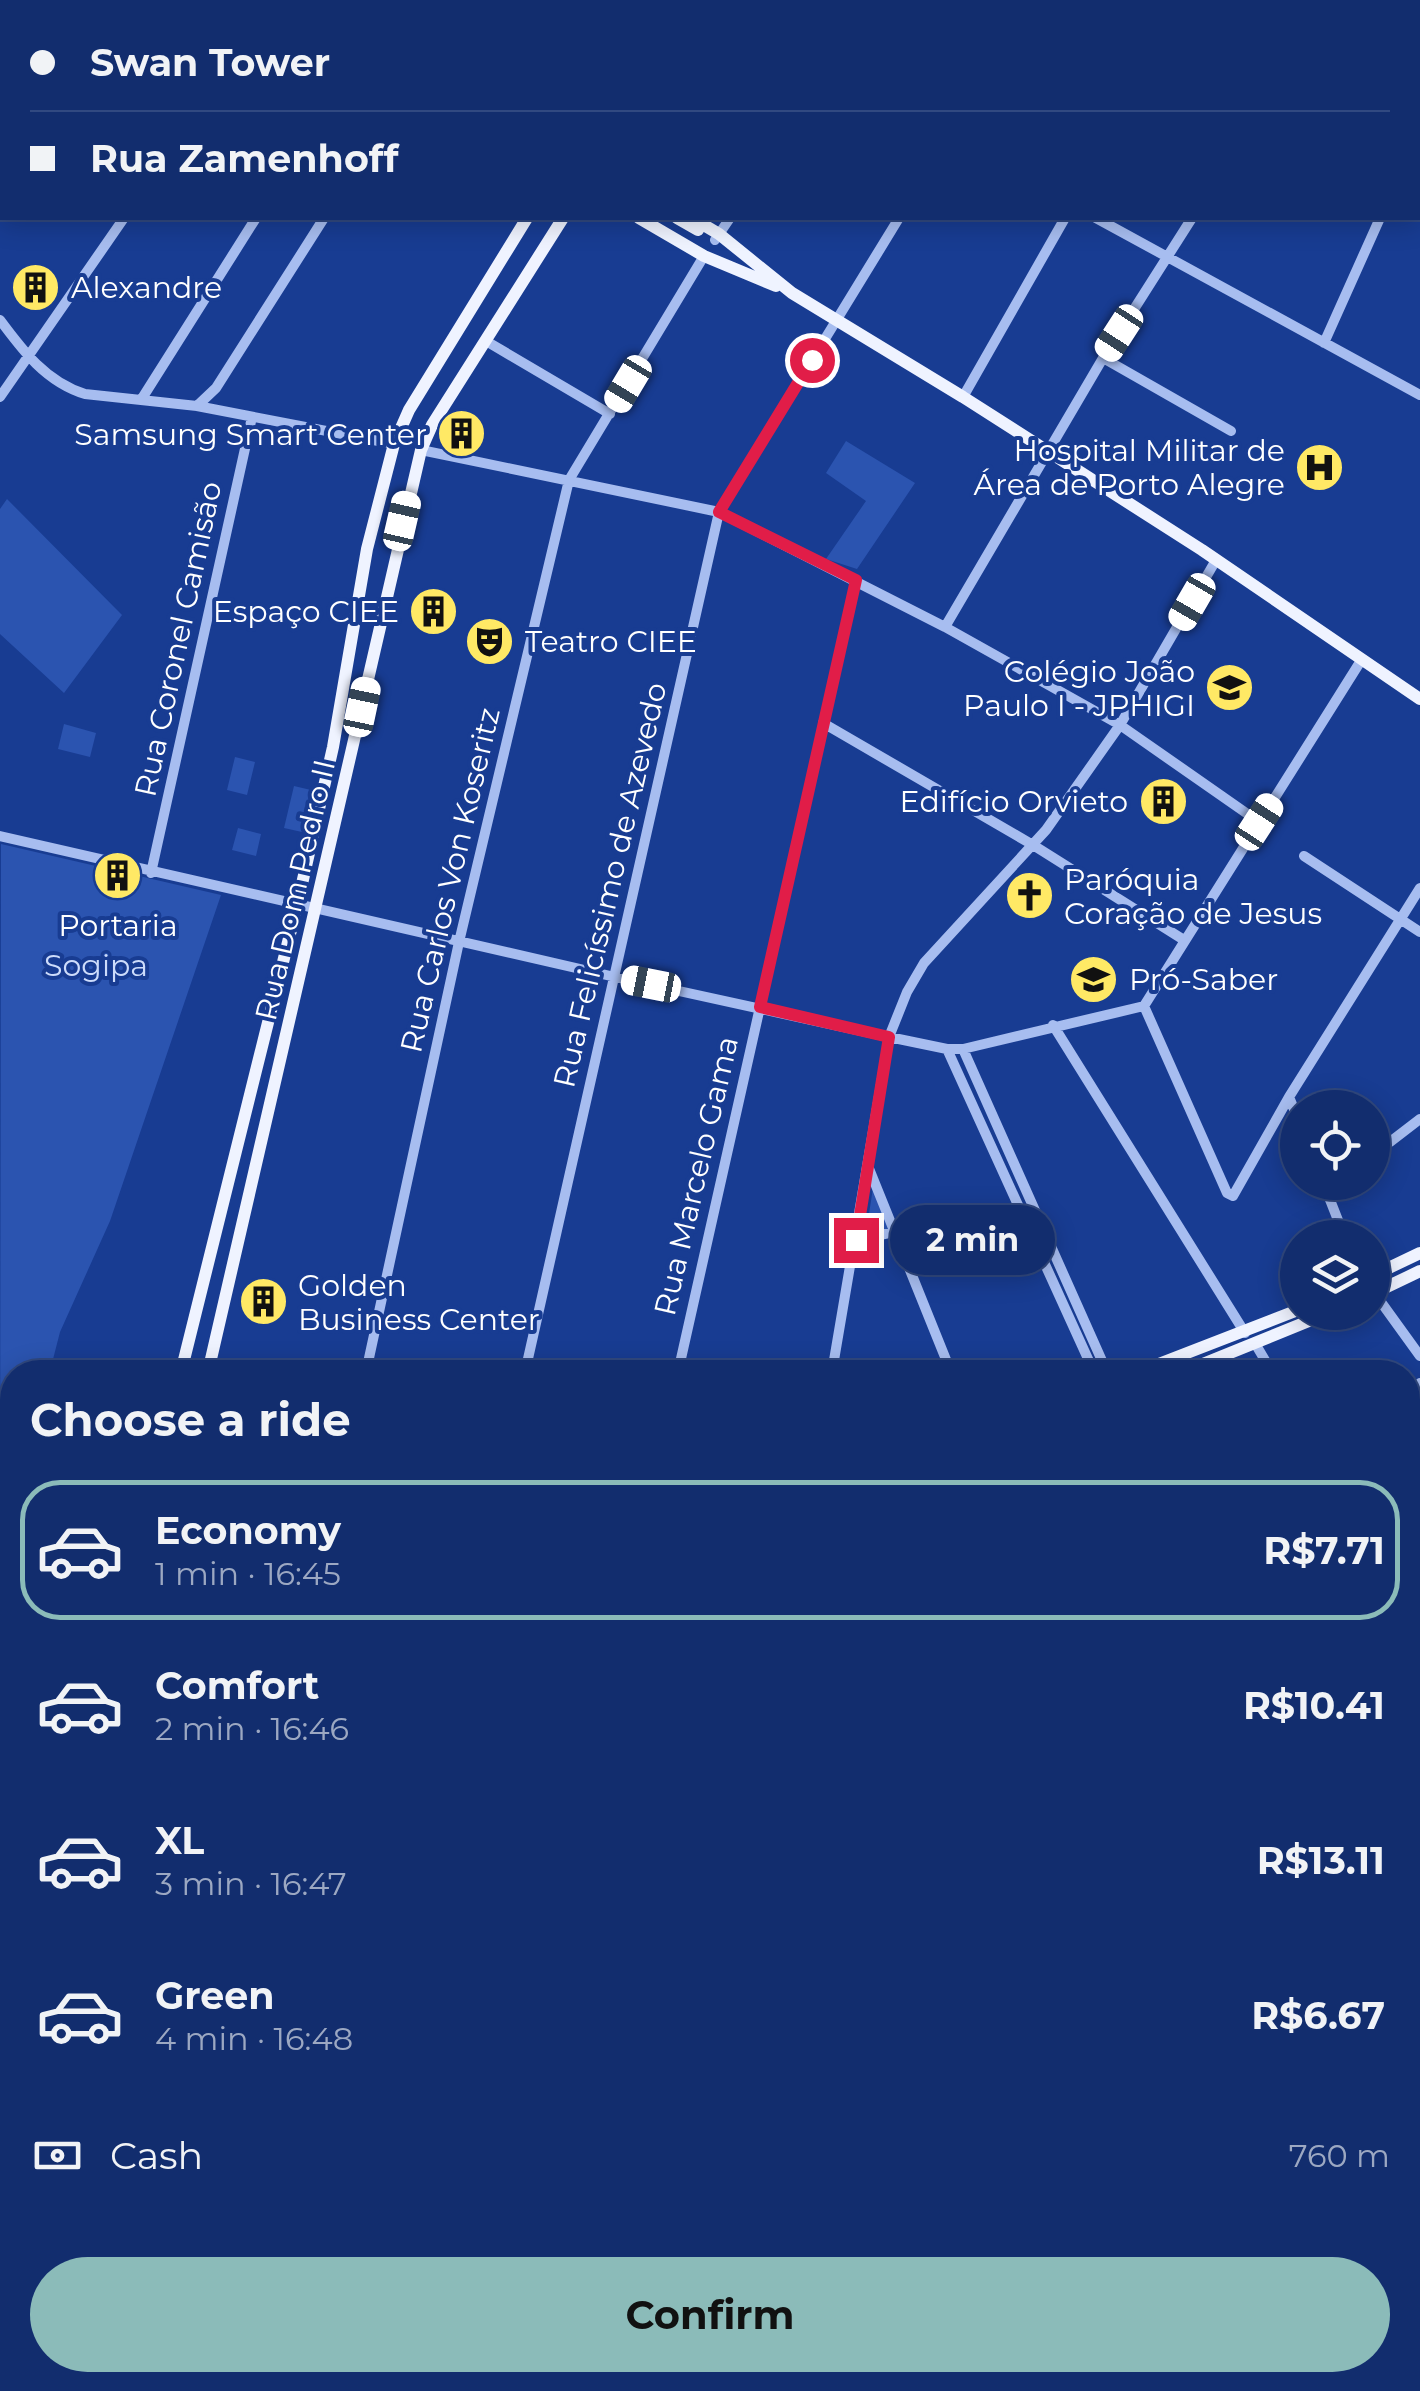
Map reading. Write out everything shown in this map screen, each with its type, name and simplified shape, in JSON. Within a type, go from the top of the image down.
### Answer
[{"type":"main road","name":"Rua Dom Pedro II","points":[[184,1360],[297,906],[332,747],[368,549],[394,444],[409,410],[526,220]]},
{"type":"main road","name":"Rua Dom Pedro II","points":[[211,1360],[421,450],[432,425],[562,220]]},
{"type":"main road","points":[[642,220],[704,256],[752,270]]},
{"type":"main road","points":[[659,220],[792,293],[964,397],[1420,698]]},
{"type":"main road","points":[[681,220],[717,237]]},
{"type":"main road","points":[[695,220],[752,270]]},
{"type":"main road","points":[[1390,1267],[1420,1253]]},
{"type":"main road","points":[[1390,1285],[1420,1272]]},
{"type":"main road","points":[[1170,1360],[1280,1318]]},
{"type":"main road","points":[[1215,1360],[1290,1330]]},
{"type":"street","points":[[0,397],[123,220]]},
{"type":"street","points":[[141,400],[255,220]]},
{"type":"street","points":[[197,406],[216,388],[323,220]]},
{"type":"street","points":[[717,237],[729,220]]},
{"type":"street","name":"Rua Felicíssimo de Azevedo","points":[[528,1360],[719,512],[898,220]]},
{"type":"street","points":[[964,397],[1065,220]]},
{"type":"street","points":[[1100,220],[1420,396]]},
{"type":"street","points":[[946,628],[1103,358],[1191,220]]},
{"type":"street","points":[[1324,343],[1379,220]]},
{"type":"street","name":"Rua Carlos Von Koseritz","points":[[369,1360],[459,942],[569,480],[704,256]]},
{"type":"street","points":[[0,320],[28,357],[69,388],[197,406],[394,444]]},
{"type":"street","points":[[486,341],[610,414]]},
{"type":"street","points":[[1103,358],[1231,430]]},
{"type":"street","points":[[216,388],[225,412]]},
{"type":"street","name":"Rua Coronel Camisão","points":[[152,873],[252,417]]},
{"type":"street","points":[[421,450],[719,512],[856,580],[1120,725],[1259,822]]},
{"type":"street","points":[[834,1360],[889,1037],[907,992],[924,963],[1033,844],[1120,725],[1216,560]]},
{"type":"street","name":"Rua Marcelo Gama","points":[[681,1360],[856,580]]},
{"type":"street","points":[[0,836],[615,977],[946,1049],[963,1049],[1144,1006],[1362,659]]},
{"type":"street","points":[[823,723],[1033,844],[1184,940]]},
{"type":"street","points":[[1304,856],[1420,932]]},
{"type":"street","points":[[1293,1090],[1420,888]]},
{"type":"street","points":[[1144,1006],[1227,1194],[1233,1196],[1280,1113]]},
{"type":"street","points":[[1053,1025],[1246,1332]]},
{"type":"street","points":[[946,1049],[1056,1290],[1099,1360]]},
{"type":"street","points":[[963,1049],[1068,1286],[1090,1360]]},
{"type":"street","points":[[975,1112],[988,1106]]},
{"type":"street","points":[[1390,1142],[1420,1119]]},
{"type":"street","points":[[995,1156],[1008,1151]]},
{"type":"street","points":[[867,1166],[946,1360]]},
{"type":"street","points":[[1017,1204],[1030,1198]]},
{"type":"street","points":[[856,1240],[894,1232]]},
{"type":"street","points":[[1037,1247],[1048,1241]]},
{"type":"street","points":[[1056,1290],[1068,1286]]},
{"type":"street","points":[[1390,1314],[1420,1356]]},
{"type":"street","points":[[1256,1345],[1265,1360]]},
{"type":"green space","points":[[846,441],[915,483],[857,569],[826,559],[866,501],[826,473]]},
{"type":"green space","points":[[7,499],[122,615],[64,693],[0,634],[0,509]]},
{"type":"green space","points":[[64,724],[96,733],[90,757],[58,749]]},
{"type":"green space","points":[[235,757],[255,762],[247,795],[227,790]]},
{"type":"green space","points":[[294,786],[311,790],[302,832],[284,828]]},
{"type":"green space","points":[[238,828],[261,834],[256,856],[232,850]]},
{"type":"green space","name":"Sogipa","points":[[1,844],[221,895],[110,1221],[60,1332],[53,1360],[0,1360]]},
{"type":"green space","points":[[873,1188],[889,1229],[866,1233]]},
{"type":"place","name":"Alexandre","points":[[36,287]]},
{"type":"place","name":"Samsung Smart Center","points":[[462,434]]},
{"type":"place","name":"Hospital Militar de Área de Porto Alegre","points":[[1320,467]]},
{"type":"place","name":"Espaço CIEE","points":[[434,611]]},
{"type":"place","name":"Teatro CIEE","points":[[490,641]]},
{"type":"place","name":"Colégio João Paulo I - JPHIGI","points":[[1230,688]]},
{"type":"place","name":"Edifício Orvieto","points":[[1163,801]]},
{"type":"place","name":"Portaria","points":[[118,876]]},
{"type":"place","name":"Paróquia Coração de Jesus","points":[[1029,896]]},
{"type":"place","name":"Pró-Saber","points":[[1094,979]]},
{"type":"place","name":"Golden Business Center","points":[[263,1302]]},
{"type":"route","points":[[812,360],[719,512],[856,580],[760,1007],[889,1037],[856,1240]]}]
